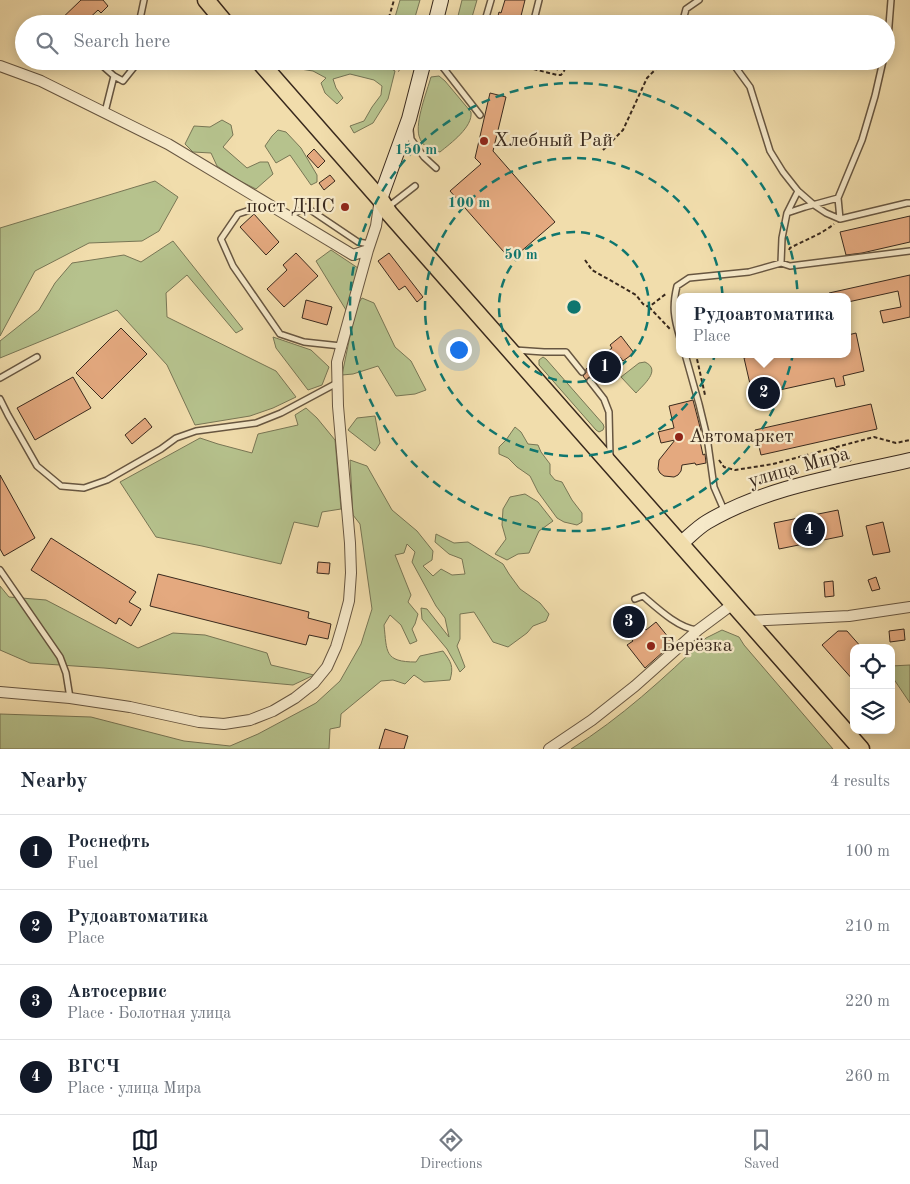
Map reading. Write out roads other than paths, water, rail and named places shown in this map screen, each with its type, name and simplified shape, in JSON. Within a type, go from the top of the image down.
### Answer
[{"type":"highway","points":[[206,0],[218,15]]},
{"type":"highway","points":[[267,70],[861,749]]},
{"type":"main road","points":[[438,15],[442,0]]},
{"type":"main road","points":[[383,204],[422,70]]},
{"type":"main road","name":"улица Мира","points":[[680,544],[706,523],[765,495],[910,460]]},
{"type":"street","points":[[0,66],[41,81],[168,144],[353,255],[369,247]]},
{"type":"street","points":[[0,692],[70,698],[130,707],[199,722],[224,724],[250,720],[273,711],[295,698],[314,683],[327,667],[336,647],[344,618],[351,573],[339,416],[337,362],[383,204]]},
{"type":"street","points":[[548,749],[592,720],[635,686],[698,630],[733,604]]},
{"type":"street","points":[[748,621],[849,616],[910,608]]},
{"type":"lane","points":[[141,15],[144,0]]},
{"type":"lane","points":[[487,15],[491,0]]},
{"type":"lane","points":[[535,15],[539,0]]},
{"type":"lane","points":[[684,15],[686,9],[699,0]]},
{"type":"lane","points":[[890,15],[891,0]]},
{"type":"lane","points":[[107,70],[123,81],[132,70]]},
{"type":"lane","points":[[445,70],[480,114]]},
{"type":"lane","points":[[738,70],[750,87],[770,151],[798,191],[814,205],[840,219],[910,203]]},
{"type":"lane","points":[[840,219],[838,198],[862,140],[880,70]]},
{"type":"lane","points":[[104,112],[114,76]]},
{"type":"lane","points":[[409,119],[411,139],[424,157],[436,168]]},
{"type":"lane","points":[[383,204],[415,186]]},
{"type":"lane","points":[[781,263],[782,238],[787,213],[798,191]]},
{"type":"lane","points":[[787,213],[838,198]]},
{"type":"lane","points":[[269,204],[238,214],[221,239],[233,266],[280,334],[304,342],[341,346]]},
{"type":"lane","points":[[289,216],[306,207],[358,242],[369,247]]},
{"type":"lane","points":[[676,322],[673,310],[677,286],[689,278],[749,272],[781,263],[790,266],[910,251]]},
{"type":"lane","points":[[509,349],[566,352],[582,372]]},
{"type":"lane","points":[[0,378],[37,357]]},
{"type":"lane","points":[[686,358],[707,438],[714,487],[726,513]]},
{"type":"lane","points":[[590,381],[604,399],[609,412],[610,463]]},
{"type":"lane","points":[[0,399],[37,466],[62,486],[84,488],[107,480],[161,449],[176,438],[196,431],[256,423],[281,413],[338,383]]},
{"type":"lane","points":[[0,570],[60,657],[66,673],[70,698]]},
{"type":"lane","points":[[635,599],[643,596],[668,616],[690,630],[698,630]]},
{"type":"place","name":"Хлебный Рай","points":[[484,141]]},
{"type":"place","name":"пост ДПС","points":[[345,207]]},
{"type":"place","name":"Роснефть","points":[[605,367]]},
{"type":"place","name":"Рудоавтоматика","points":[[764,393]]},
{"type":"place","name":"Автомаркет","points":[[679,437]]},
{"type":"place","name":"ВГСЧ","points":[[809,530]]},
{"type":"place","name":"Автосервис","points":[[629,622]]},
{"type":"place","name":"Берёзка","points":[[651,646]]}]
